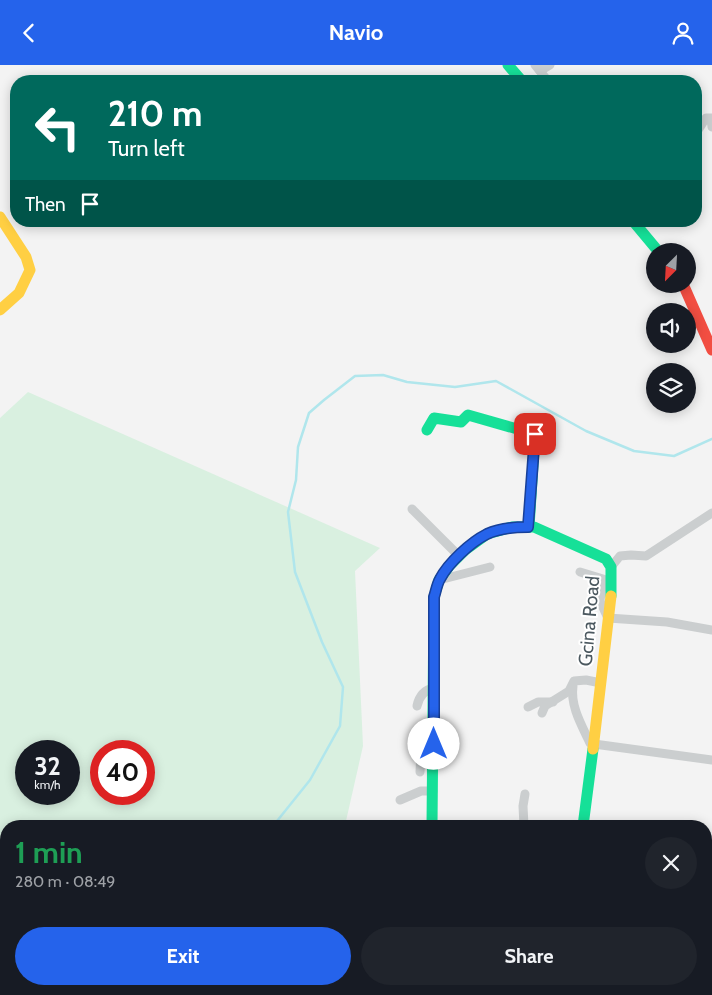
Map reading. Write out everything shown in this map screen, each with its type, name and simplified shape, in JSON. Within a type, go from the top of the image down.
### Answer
[{"type":"main road","points":[[500,65],[509,75]]},
{"type":"main road","points":[[508,65],[517,75]]},
{"type":"main road","points":[[0,217],[26,257],[30,270],[19,293],[0,310]]},
{"type":"main road","points":[[638,227],[651,243]]},
{"type":"main road","points":[[647,227],[660,243]]},
{"type":"main road","points":[[687,293],[712,350]]},
{"type":"main road","points":[[695,293],[712,331]]},
{"type":"main road","points":[[427,430],[434,418],[461,422],[468,415],[535,434],[528,527]]},
{"type":"main road","name":"Gcina Road","points":[[432,820],[434,597],[439,580],[459,556],[487,534],[512,527],[534,527],[606,559],[611,567],[611,594],[584,820]]},
{"type":"street","points":[[538,68],[550,65]]},
{"type":"street","points":[[702,119],[703,116],[711,118],[712,127]]},
{"type":"street","points":[[412,509],[459,556]]},
{"type":"street","points":[[611,567],[620,556],[646,556],[712,513]]},
{"type":"street","points":[[439,580],[490,567]]},
{"type":"street","points":[[580,572],[603,579],[600,601],[608,618],[667,622],[712,630]]},
{"type":"street","points":[[574,681],[586,680],[601,683]]},
{"type":"street","points":[[542,713],[545,706],[569,691],[574,681]]},
{"type":"street","points":[[574,681],[572,694],[580,723],[592,743],[712,760]]},
{"type":"street","points":[[416,706],[426,689],[434,688]]},
{"type":"street","points":[[528,707],[538,702],[553,702]]},
{"type":"street","points":[[420,772],[424,747],[434,744]]},
{"type":"street","points":[[400,799],[421,791],[433,791]]},
{"type":"street","points":[[524,820],[525,794]]},
{"type":"green space","points":[[28,392],[380,548],[355,571],[363,746],[346,820],[0,820],[0,418]]},
{"type":"waterway","points":[[278,820],[310,780],[340,726],[343,687],[322,642],[295,572],[288,512],[296,480],[298,447],[309,413],[355,376],[383,375],[407,382],[455,387],[496,381],[586,431],[634,451],[674,456],[712,439]]},
{"type":"traffic: fast","points":[[508,65],[517,75]]},
{"type":"traffic: fast","points":[[638,227],[651,243]]},
{"type":"traffic: fast","points":[[427,430],[434,418],[461,422],[468,415],[535,434],[529,527]]},
{"type":"traffic: fast","points":[[432,820],[434,597],[439,580],[450,565],[465,550],[487,534],[512,527],[534,527],[606,559],[611,567],[611,596]]},
{"type":"traffic: fast","points":[[584,820],[593,749]]},
{"type":"traffic: slow","points":[[0,217],[26,257],[30,270],[19,293],[0,310]]},
{"type":"traffic: slow","points":[[593,749],[611,596]]},
{"type":"traffic: jam","points":[[687,293],[712,350]]},
{"type":"route","points":[[434,744],[434,597],[439,580],[464,550],[487,534],[512,527],[528,527],[535,434]]}]
